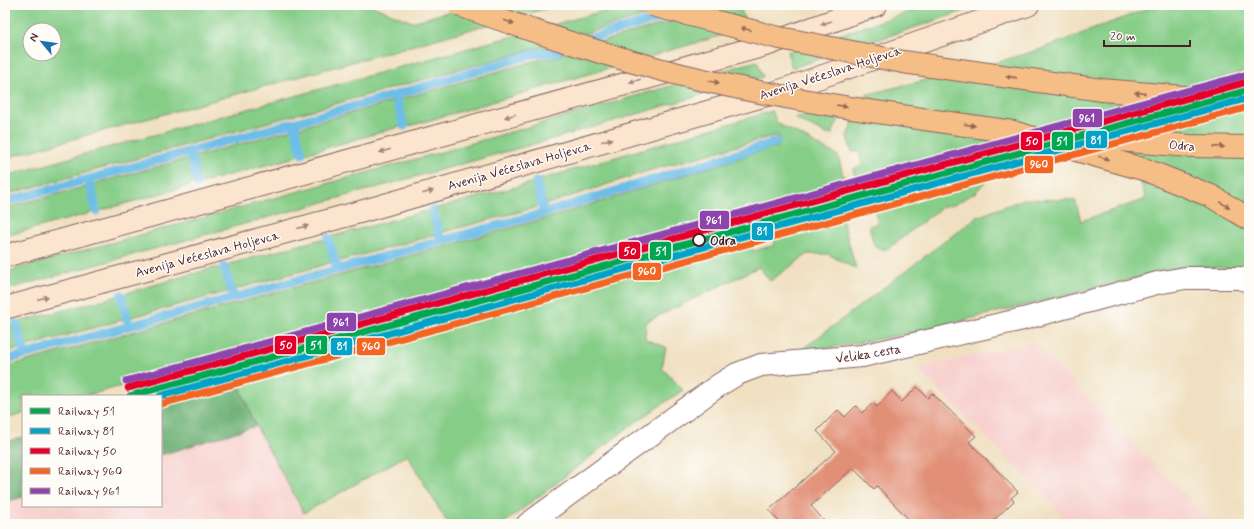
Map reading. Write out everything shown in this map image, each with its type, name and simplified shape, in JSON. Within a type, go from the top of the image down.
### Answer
[{"type":"highway","name":"Odra","points":[[459,5],[545,35],[686,76],[808,101],[1013,132],[1190,146],[1249,147]]},
{"type":"highway","points":[[652,5],[775,37],[903,62],[1102,90],[1184,97],[1249,100]]},
{"type":"highway","points":[[1013,132],[1146,170],[1211,196],[1249,219]]},
{"type":"main road","points":[[5,256],[768,44],[876,5]]},
{"type":"main road","name":"Avenija Većeslava Holjevca","points":[[5,308],[360,212],[777,92],[1028,5]]},
{"type":"street","name":"Velika cesta","points":[[528,524],[719,385],[749,368],[761,365],[862,356],[1023,319],[1157,283],[1186,278],[1240,278],[1249,280]]},
{"type":"shaded area","points":[[1033,342],[1213,524],[1050,524],[1062,513],[917,368]]},
{"type":"shaded area","points":[[256,426],[309,524],[5,524],[5,502],[22,497],[22,507],[162,507],[162,455]]},
{"type":"green space","points":[[5,5],[370,5],[412,22],[473,5],[559,5],[5,158]]},
{"type":"green space","points":[[625,5],[747,5],[740,7],[747,28],[406,127],[398,100],[541,59],[554,58],[569,51],[680,19],[672,8],[566,39],[551,47],[537,48],[5,195],[5,176]]},
{"type":"green space","points":[[930,5],[982,5],[792,68],[787,52]]},
{"type":"green space","points":[[1157,5],[1249,5],[1249,70],[857,184],[853,169],[862,166],[859,151],[852,152],[847,136],[865,95],[998,62],[1041,49]]},
{"type":"green space","points":[[757,61],[763,77],[552,139],[5,290],[5,272],[431,155]]},
{"type":"green space","points":[[848,100],[832,134],[826,134],[794,118]]},
{"type":"green space","points":[[1249,100],[1249,269],[1202,267],[1173,269],[916,332],[796,354],[977,217],[1024,199],[1075,200],[1081,221],[1146,199],[1124,134]]},
{"type":"green space","points":[[394,101],[402,126],[305,154],[297,128]]},
{"type":"green space","points":[[772,111],[777,123],[838,156],[846,186],[89,395],[22,395],[22,413],[5,418],[5,367],[558,215],[774,147],[777,148],[780,137],[773,136],[648,171],[544,205],[538,180]]},
{"type":"green space","points":[[293,129],[300,154],[292,158],[200,183],[193,157]]},
{"type":"green space","points":[[189,158],[195,182],[187,186],[99,211],[93,184]]},
{"type":"green space","points":[[999,165],[976,192],[955,204],[942,207],[889,248],[881,250],[874,245],[869,226],[878,223],[874,209],[865,211],[863,204]]},
{"type":"green space","points":[[534,182],[541,206],[440,233],[434,209]]},
{"type":"green space","points":[[88,186],[95,208],[91,213],[5,236],[5,208]]},
{"type":"green space","points":[[430,211],[438,234],[336,262],[330,237]]},
{"type":"green space","points":[[842,218],[856,269],[828,254],[808,254],[770,281],[759,267],[646,322],[645,339],[666,347],[662,368],[683,390],[630,426],[503,524],[448,524],[407,455],[304,513],[256,426],[236,378],[524,296],[525,304],[751,242],[753,251],[775,245],[773,236]]},
{"type":"green space","points":[[318,240],[326,240],[334,262],[233,290],[226,265]]},
{"type":"green space","points":[[213,268],[222,268],[230,291],[129,318],[123,294]]},
{"type":"green space","points":[[118,296],[122,303],[126,319],[24,347],[18,322]]},
{"type":"green space","points":[[14,324],[22,348],[5,352],[5,325]]},
{"type":"green space","points":[[236,378],[256,426],[162,455],[162,399]]},
{"type":"green space","points":[[22,437],[22,497],[5,502],[5,442]]},
{"type":"building","points":[[917,387],[928,398],[932,393],[976,436],[969,442],[1018,492],[1011,498],[1014,501],[990,524],[913,524],[877,486],[874,489],[853,468],[811,506],[827,524],[781,524],[769,510],[836,451],[817,431],[838,410],[845,417],[856,406],[862,413],[873,403],[877,407],[892,391],[902,402]]},
{"type":"waterway","points":[[581,41],[671,15]]},
{"type":"waterway","points":[[5,202],[395,95],[537,53],[554,53],[569,45]]},
{"type":"waterway","points":[[395,95],[404,126]]},
{"type":"waterway","points":[[294,123],[302,154]]},
{"type":"waterway","points":[[5,360],[544,213],[776,142]]},
{"type":"waterway","points":[[190,151],[197,183]]},
{"type":"waterway","points":[[89,179],[96,211]]},
{"type":"waterway","points":[[536,181],[544,213]]},
{"type":"waterway","points":[[432,210],[441,240]]},
{"type":"waterway","points":[[328,238],[337,268]]},
{"type":"waterway","points":[[224,267],[233,296]]},
{"type":"waterway","points":[[121,295],[129,325]]},
{"type":"waterway","points":[[16,323],[25,354]]},
{"type":"rail line","name":"961","points":[[126,381],[1245,75]]},
{"type":"rail line","name":"50","points":[[128,388],[1247,82]]},
{"type":"rail line","name":"51","points":[[134,395],[1249,90]]},
{"type":"rail line","name":"81","points":[[162,395],[1249,98]]},
{"type":"rail line","name":"960","points":[[162,404],[1249,107]]},
{"type":"place","name":"Odra","points":[[699,240]]}]
